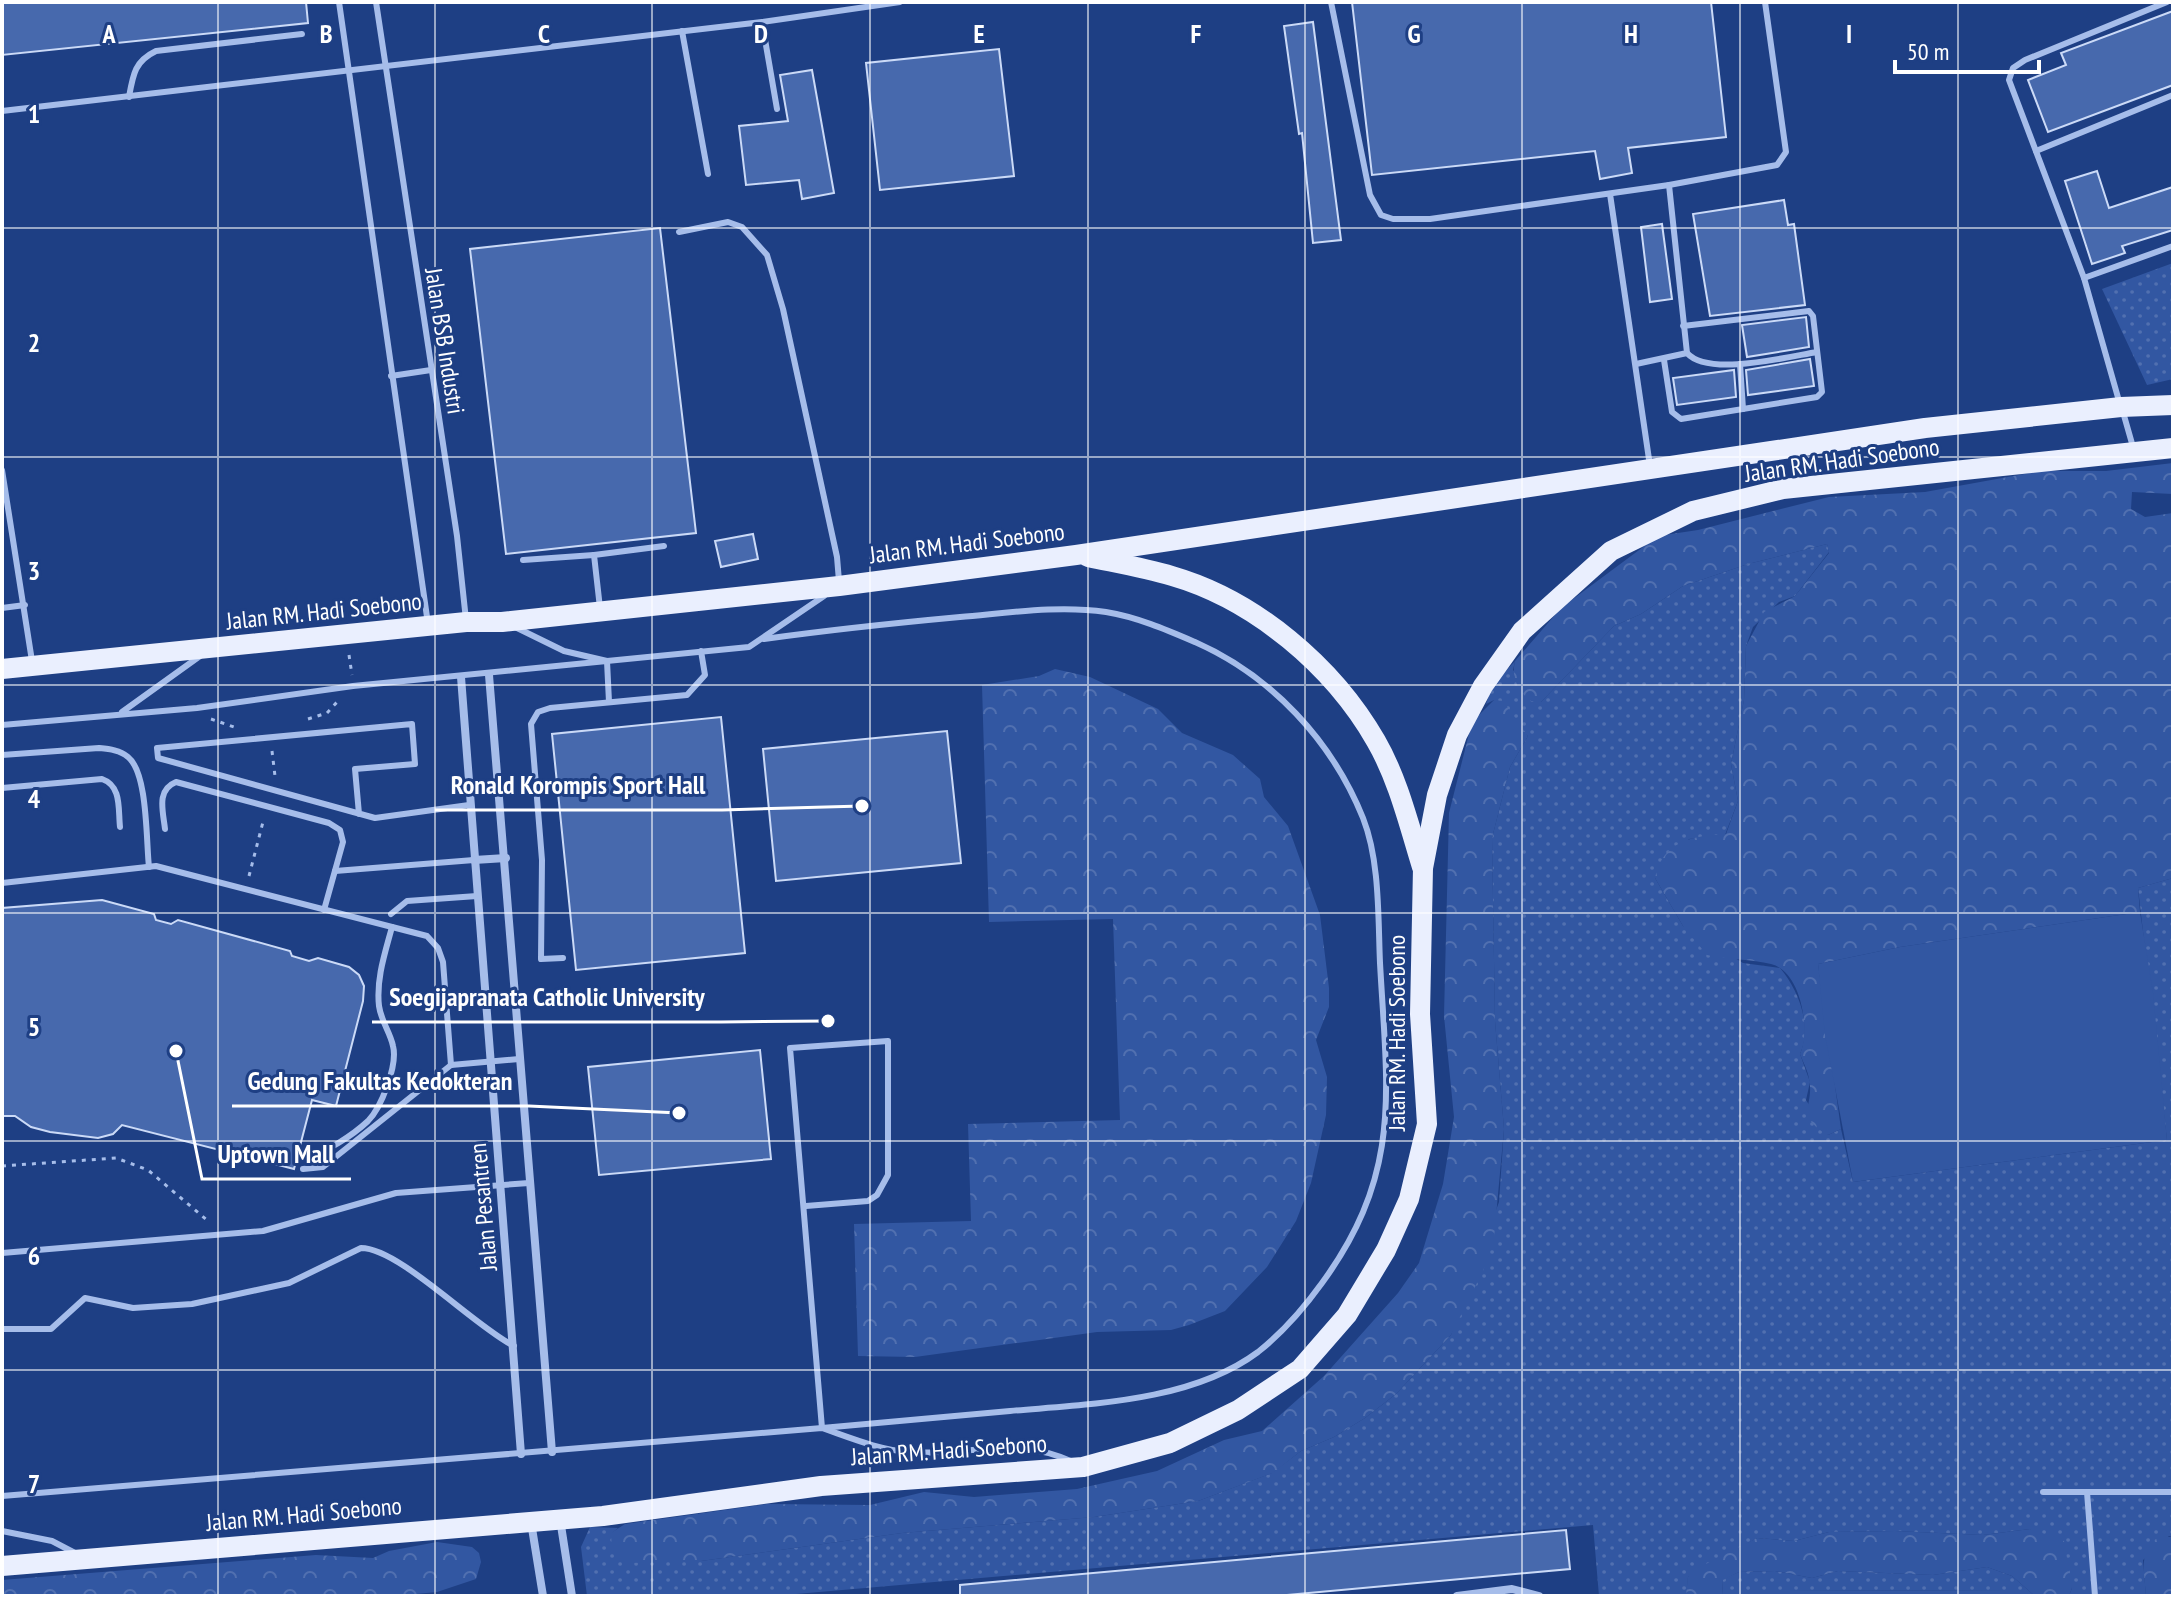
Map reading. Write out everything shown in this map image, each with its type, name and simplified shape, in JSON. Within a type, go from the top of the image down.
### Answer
[{"type":"main road","name":"Jalan RM. Hadi Soebono","points":[[2,669],[466,622],[502,622],[839,586],[1076,555],[1925,428],[2121,407],[2173,405]]},
{"type":"main road","name":"Jalan RM. Hadi Soebono","points":[[2,1566],[603,1516],[821,1486],[1083,1467],[1170,1443],[1238,1410],[1300,1369],[1347,1315],[1386,1250],[1409,1199],[1427,1124],[1420,1014],[1423,868],[1437,795],[1457,735],[1483,686],[1522,631],[1611,551],[1693,511],[1783,489],[2173,448]]},
{"type":"main road","points":[[1076,555],[1174,576],[1243,607],[1289,639],[1347,698],[1377,742],[1399,791],[1423,868]]},
{"type":"street","name":"Jalan Pesantren","points":[[489,675],[552,1452]]},
{"type":"street","name":"Jalan Pesantren","points":[[461,677],[521,1454]]},
{"type":"street","points":[[474,860],[506,858]]},
{"type":"street","points":[[560,1518],[572,1596]]},
{"type":"street","points":[[531,1521],[543,1596]]},
{"type":"street","points":[[1457,1596],[1512,1589],[1539,1596]]},
{"type":"lane","points":[[339,2],[428,627]]},
{"type":"lane","name":"Jalan BSB Industri","points":[[376,2],[457,536],[466,622]]},
{"type":"lane","points":[[815,2],[817,13]]},
{"type":"lane","points":[[2,111],[762,22],[900,2]]},
{"type":"lane","points":[[1331,2],[1370,195],[1381,215],[1393,219],[1430,219],[1610,194],[1777,165],[1783,159],[1783,124],[1765,2]]},
{"type":"lane","points":[[2135,451],[2084,278],[2009,80],[2013,68],[2167,2]]},
{"type":"lane","points":[[762,22],[777,109]]},
{"type":"lane","points":[[682,31],[708,174]]},
{"type":"lane","points":[[129,97],[136,66],[142,58],[156,51],[302,34]]},
{"type":"lane","points":[[2036,151],[2173,95]]},
{"type":"lane","points":[[1669,185],[1687,353],[1704,364],[1740,364],[1817,352]]},
{"type":"lane","points":[[1610,194],[1651,470]]},
{"type":"lane","points":[[2,725],[197,708],[353,686],[749,647],[839,586],[837,557],[787,324],[767,255],[742,227],[728,222],[679,232]]},
{"type":"lane","points":[[2084,278],[2173,246]]},
{"type":"lane","points":[[1664,360],[1672,412],[1677,417],[1820,395],[1823,390],[1813,316],[1805,309],[1683,326]]},
{"type":"lane","points":[[1636,364],[1687,353]]},
{"type":"lane","points":[[1740,364],[1743,409]]},
{"type":"lane","points":[[391,376],[431,370]]},
{"type":"lane","points":[[2,470],[32,665]]},
{"type":"lane","points":[[523,560],[664,546]]},
{"type":"lane","points":[[594,555],[601,612]]},
{"type":"lane","points":[[2,608],[25,605]]},
{"type":"lane","points":[[2,1496],[1123,1403],[1219,1372],[1256,1354],[1310,1299],[1338,1261],[1367,1210],[1382,1153],[1387,1100],[1378,925],[1364,820],[1315,732],[1249,672],[1200,644],[1124,616],[1071,609],[889,622],[764,639]]},
{"type":"lane","points":[[502,622],[538,635],[564,651],[607,661]]},
{"type":"lane","points":[[119,714],[210,649]]},
{"type":"lane","points":[[563,958],[541,959],[542,860],[531,724],[538,712],[550,708],[687,695],[705,675],[701,651]]},
{"type":"lane","points":[[607,661],[609,702]]},
{"type":"lane","points":[[359,814],[355,769],[415,764],[412,724],[157,748],[158,758],[359,814],[375,818],[469,805]]},
{"type":"lane","points":[[2,755],[99,748],[114,749],[129,757],[139,771],[149,867]]},
{"type":"lane","points":[[2,788],[102,779],[116,789],[120,827]]},
{"type":"lane","points":[[165,829],[162,794],[167,785],[176,782],[329,823],[340,830],[343,842],[324,910]]},
{"type":"lane","points":[[335,871],[474,860]]},
{"type":"lane","points":[[2,883],[149,867],[427,936],[438,948],[443,962],[451,1065]]},
{"type":"lane","points":[[391,914],[407,901],[477,896]]},
{"type":"lane","points":[[305,1158],[317,1155],[369,1120],[378,1105],[392,1065],[394,1048],[379,1004],[380,969],[392,927]]},
{"type":"lane","points":[[806,1206],[868,1201],[888,1175],[888,1041],[790,1048],[806,1206],[814,1368],[822,1428]]},
{"type":"lane","points":[[303,1169],[323,1167],[451,1065],[519,1059]]},
{"type":"lane","points":[[2,1253],[263,1231],[396,1193],[529,1183]]},
{"type":"lane","points":[[2,1329],[51,1329],[85,1298],[133,1308],[192,1304],[249,1293],[289,1283],[361,1248],[372,1248],[400,1264],[493,1336],[514,1346]]},
{"type":"lane","points":[[822,1428],[885,1449],[914,1453],[977,1447],[1046,1449],[1083,1467]]},
{"type":"lane","points":[[2043,1492],[2173,1492]]},
{"type":"lane","points":[[2087,1492],[2095,1596]]},
{"type":"lane","points":[[2,1531],[52,1541],[85,1559]]},
{"type":"path","points":[[2,1166],[116,1158],[148,1170],[223,1234]]},
{"type":"green space","points":[[2173,263],[2173,379],[2147,385],[2102,289]]},
{"type":"green space","points":[[2173,463],[2173,494],[2132,492],[2131,509],[2145,517],[2173,513],[2173,878],[2138,888],[2140,912],[1900,947],[1818,964],[1841,1129],[1828,1135],[1817,1128],[1808,1115],[1809,1079],[1800,1054],[1804,1017],[1790,978],[1771,964],[1707,955],[1683,926],[1655,878],[1665,856],[1680,843],[1726,834],[1738,801],[1731,764],[1744,700],[1746,646],[1764,612],[1795,596],[1829,553],[1827,544],[1748,564],[1683,586],[1641,614],[1614,626],[1541,702],[1531,701],[1522,693],[1515,678],[1515,661],[1561,608],[1658,536],[1698,530],[1829,497],[1925,492],[2041,471],[2106,471]]},
{"type":"green space","points":[[1827,544],[1829,552],[1795,596],[1779,602],[1753,627],[1746,646],[1744,700],[1731,764],[1738,801],[1725,835],[1689,839],[1655,878],[1683,926],[1743,963],[1780,968],[1787,977],[1798,997],[1804,1020],[1804,1043],[1800,1054],[1810,1082],[1806,1100],[1828,1135],[1841,1129],[1853,1182],[2167,1140],[2138,888],[2173,878],[2173,1537],[2169,1536],[2143,1560],[2146,1596],[2069,1596],[2072,1588],[2030,1529],[1983,1535],[1895,1531],[1829,1532],[1794,1541],[1757,1538],[1688,1577],[1687,1596],[1599,1596],[1593,1525],[773,1596],[587,1596],[581,1547],[590,1527],[618,1528],[612,1533],[701,1561],[902,1533],[1094,1517],[1198,1501],[1272,1473],[1301,1451],[1334,1437],[1365,1418],[1396,1394],[1451,1335],[1499,1202],[1504,1129],[1495,1021],[1492,838],[1510,767],[1528,736],[1494,700],[1486,704],[1492,686],[1515,661],[1513,670],[1541,702],[1614,626],[1641,614],[1683,586],[1748,564]]},
{"type":"green space","points":[[1055,669],[1090,677],[1158,709],[1182,733],[1233,755],[1260,779],[1264,797],[1288,826],[1320,915],[1329,988],[1329,1007],[1316,1040],[1327,1077],[1326,1115],[1311,1183],[1296,1221],[1267,1267],[1225,1311],[1189,1325],[1171,1330],[1097,1332],[915,1357],[858,1356],[854,1224],[971,1221],[968,1124],[1120,1120],[1113,919],[989,922],[982,685],[1039,676]]},
{"type":"green space","points":[[1494,700],[1503,701],[1528,736],[1510,767],[1492,838],[1495,1021],[1504,1129],[1494,1238],[1483,1271],[1451,1335],[1396,1394],[1365,1418],[1334,1437],[1301,1451],[1273,1473],[1198,1501],[1094,1517],[902,1533],[701,1561],[626,1563],[612,1551],[611,1533],[625,1524],[767,1504],[870,1505],[924,1492],[974,1497],[1077,1489],[1157,1471],[1224,1440],[1262,1431],[1324,1376],[1398,1293],[1419,1263],[1443,1184],[1454,1117],[1444,1016],[1449,813],[1469,734],[1476,718]]},
{"type":"green space","points":[[2140,912],[2153,993],[2167,1140],[1853,1182],[1825,1035],[1818,964],[1900,947]]},
{"type":"green space","points":[[2030,1529],[2064,1541],[2072,1588],[2069,1596],[2035,1596],[2012,1576],[1987,1567],[1933,1575],[1838,1571],[1812,1578],[1775,1571],[1739,1572],[1723,1580],[1722,1596],[1686,1595],[1688,1577],[1694,1570],[1757,1538],[1794,1541],[1829,1532],[1895,1531],[1983,1535]]},
{"type":"green space","points":[[2160,1537],[2173,1537],[2173,1596],[2146,1596],[2145,1555],[2148,1547]]},
{"type":"green space","points":[[437,1542],[472,1547],[479,1553],[481,1562],[476,1579],[437,1592],[394,1596],[2,1596],[2,1580],[316,1555],[373,1558],[389,1551]]},
{"type":"green space","points":[[1987,1567],[2012,1576],[2035,1596],[2006,1596],[2005,1591],[1790,1590],[1789,1596],[1722,1596],[1723,1579],[1739,1572],[1775,1571],[1812,1578],[1838,1571],[1933,1575]]},
{"type":"green space","points":[[1789,1590],[2006,1591],[2006,1596],[1789,1596]]},
{"type":"building","points":[[2,2],[306,2],[308,23],[2,55]]},
{"type":"building","points":[[1352,2],[1711,2],[1726,137],[1628,148],[1632,173],[1600,179],[1595,151],[1372,175]]},
{"type":"building","points":[[2173,11],[2173,85],[2048,132],[2028,80],[2066,65],[2061,53]]},
{"type":"building","points":[[1313,22],[1341,240],[1313,243],[1302,133],[1299,134],[1284,26]]},
{"type":"building","points":[[999,49],[1014,176],[880,190],[866,63]]},
{"type":"building","points":[[812,70],[834,193],[802,199],[799,180],[746,185],[739,126],[788,121],[780,75]]},
{"type":"building","points":[[2097,171],[2109,208],[2173,187],[2173,230],[2122,246],[2125,253],[2092,264],[2065,181]]},
{"type":"building","points":[[1784,200],[1788,225],[1794,224],[1805,305],[1710,316],[1693,214]]},
{"type":"building","points":[[1662,224],[1672,299],[1650,302],[1641,227]]},
{"type":"building","points":[[660,228],[696,533],[506,554],[470,249]]},
{"type":"building","points":[[1806,317],[1809,347],[1747,357],[1742,325]]},
{"type":"building","points":[[1810,359],[1814,386],[1748,395],[1746,370]]},
{"type":"building","points":[[1734,370],[1736,397],[1677,405],[1673,378]]},
{"type":"building","points":[[753,534],[758,559],[721,567],[715,541]]},
{"type":"building","points":[[721,717],[745,953],[576,970],[552,734]]},
{"type":"building","points":[[947,731],[961,863],[776,881],[763,749]]},
{"type":"building","points":[[102,900],[154,914],[156,920],[171,924],[178,920],[290,951],[292,956],[309,961],[318,958],[349,967],[359,975],[364,986],[363,1001],[336,1106],[312,1100],[294,1169],[122,1125],[113,1134],[98,1138],[50,1132],[31,1127],[15,1116],[2,1116],[2,908]]},
{"type":"building","points":[[760,1050],[771,1159],[599,1175],[588,1067]]},
{"type":"building","points":[[1566,1530],[1570,1569],[1276,1596],[960,1596],[960,1585]]},
{"type":"place","name":"Ronald Korompis Sport Hall","points":[[862,806]]},
{"type":"place","name":"Soegijapranata Catholic University","points":[[828,1021]]},
{"type":"place","name":"Uptown Mall","points":[[176,1051]]},
{"type":"place","name":"Gedung Fakultas Kedokteran","points":[[679,1113]]}]
